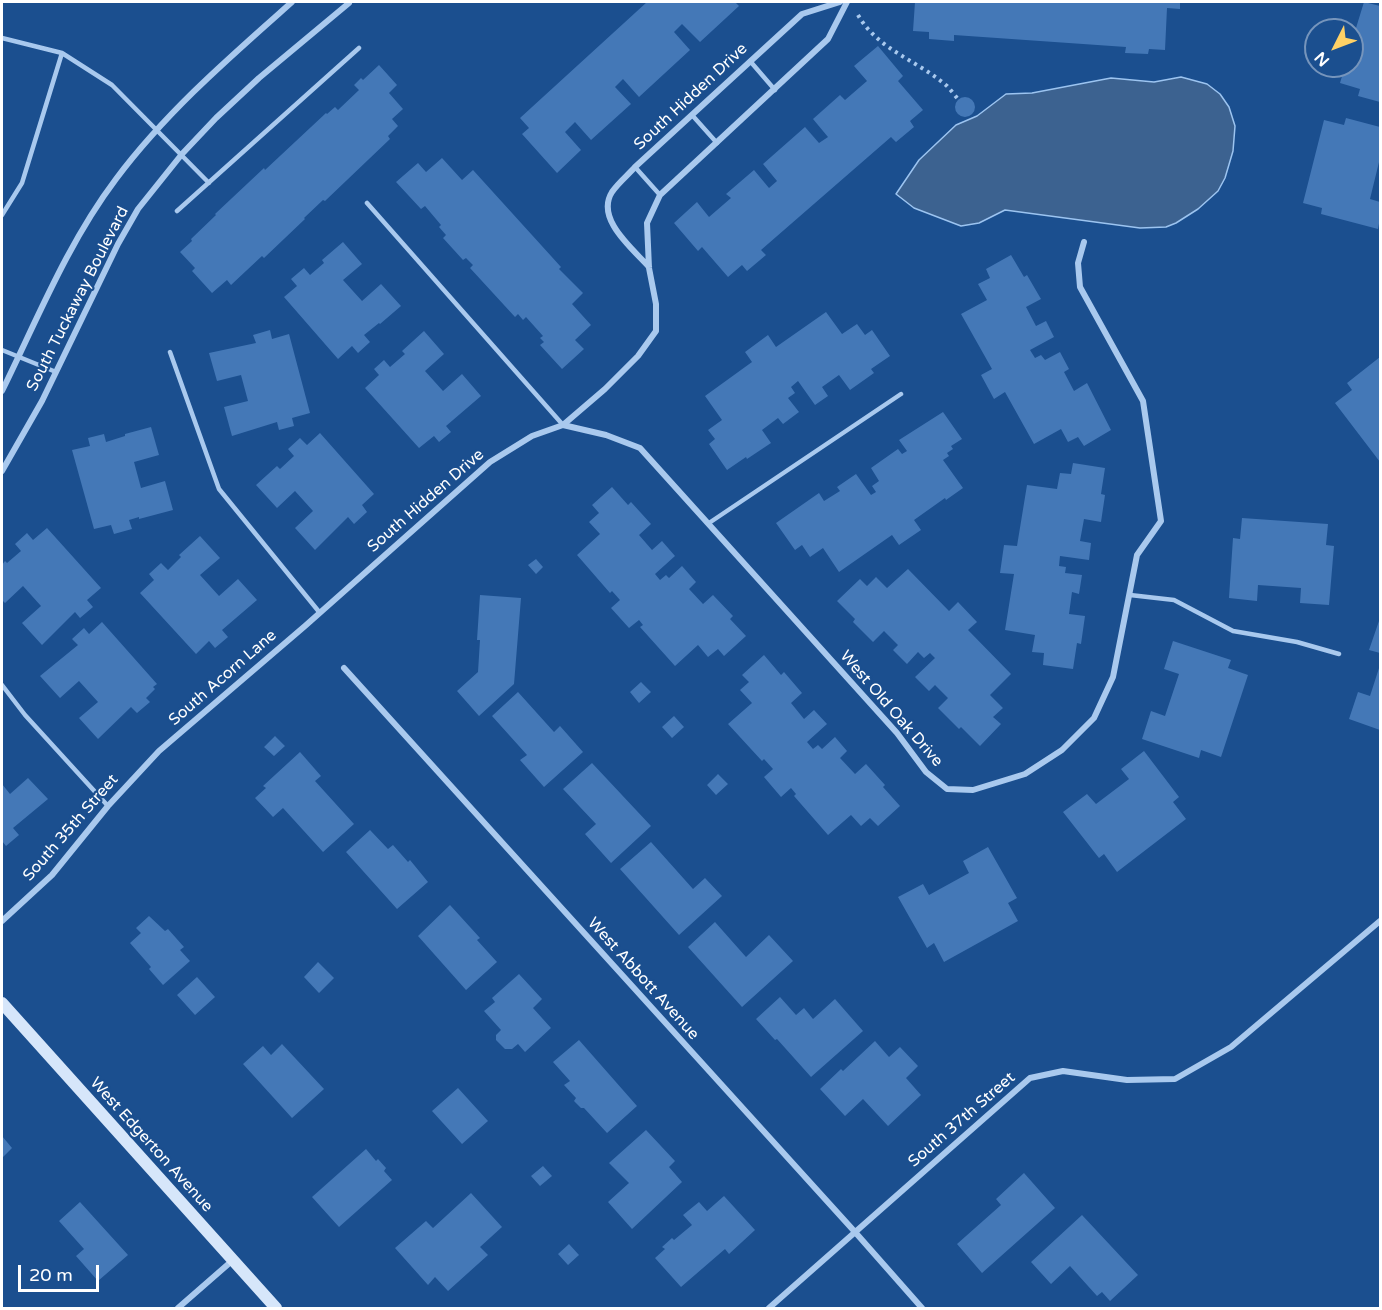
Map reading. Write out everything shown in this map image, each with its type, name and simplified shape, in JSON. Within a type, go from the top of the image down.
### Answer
[{"type":"street","name":"South Tuckaway Boulevard","points":[[2,391],[49,291],[90,217],[116,179],[188,97],[292,2]]},
{"type":"street","name":"South Tuckaway Boulevard","points":[[2,471],[42,401],[118,244],[138,208],[182,154],[216,118],[348,2]]},
{"type":"street","name":"South Hidden Drive","points":[[649,268],[616,231],[607,209],[611,193],[635,167],[802,14],[840,2]]},
{"type":"street","name":"South Hidden Drive","points":[[305,626],[490,462],[532,436],[563,425],[638,356],[656,332],[656,304],[649,268],[646,223],[660,195],[828,39],[847,2]]},
{"type":"street","name":"West Old Oak Drive","points":[[563,425],[606,435],[640,448],[897,733],[926,772],[946,789],[974,790],[1025,774],[1062,750],[1094,718],[1113,677],[1137,555],[1161,521],[1143,401],[1080,288],[1078,263],[1084,242]]},
{"type":"street","name":"South Acorn Lane","points":[[159,751],[305,626]]},
{"type":"street","name":"West Abbott Avenue","points":[[344,668],[922,1308]]},
{"type":"street","name":"South 35th Street","points":[[2,921],[52,875],[108,806],[159,751]]},
{"type":"street","name":"South 37th Street","points":[[769,1308],[1030,1078],[1063,1071],[1127,1080],[1175,1079],[1231,1047],[1380,921]]},
{"type":"street","name":"West Edgerton Avenue","points":[[2,1003],[276,1308]]},
{"type":"street","points":[[178,1308],[232,1260]]},
{"type":"lane","points":[[2,38],[62,53],[112,85],[209,183]]},
{"type":"lane","points":[[177,211],[359,48]]},
{"type":"lane","points":[[2,215],[22,183],[62,53]]},
{"type":"lane","points":[[750,61],[775,90]]},
{"type":"lane","points":[[692,115],[717,143]]},
{"type":"lane","points":[[635,167],[660,195]]},
{"type":"lane","points":[[367,203],[563,425]]},
{"type":"lane","points":[[2,350],[56,372]]},
{"type":"lane","points":[[170,352],[219,489],[320,613]]},
{"type":"lane","points":[[709,522],[901,394]]},
{"type":"lane","points":[[1130,595],[1174,600],[1233,631],[1297,642],[1339,654]]},
{"type":"lane","points":[[2,685],[25,715],[108,806]]},
{"type":"path","points":[[855,9],[863,24],[883,44],[947,86],[959,100]]},
{"type":"water","points":[[1181,77],[1207,84],[1220,94],[1229,107],[1235,126],[1233,151],[1225,178],[1218,191],[1198,209],[1176,223],[1166,227],[1140,228],[1005,210],[979,223],[961,226],[914,208],[896,194],[919,160],[956,125],[977,116],[1006,94],[1032,93],[1111,78],[1154,82]]},
{"type":"building","points":[[647,2],[735,2],[739,6],[700,42],[682,24],[674,32],[690,50],[639,97],[623,79],[615,87],[631,104],[591,140],[575,122],[565,132],[581,150],[557,173],[522,134],[529,128],[520,118]]},
{"type":"building","points":[[915,2],[1180,2],[1180,9],[1167,8],[1165,50],[1149,49],[1148,54],[1125,53],[1126,47],[954,35],[954,41],[929,39],[929,32],[913,31]]},
{"type":"building","points":[[1364,2],[1380,6],[1380,102],[1358,96],[1360,89],[1340,83],[1341,78],[1364,78],[1364,18],[1359,18]]},
{"type":"building","points":[[878,46],[903,76],[898,81],[923,110],[910,121],[914,127],[896,142],[891,137],[761,250],[766,255],[747,271],[742,265],[728,277],[702,247],[698,251],[674,223],[697,202],[709,217],[731,198],[726,194],[754,170],[769,188],[777,181],[763,164],[805,127],[819,143],[828,137],[813,119],[840,95],[845,100],[867,81],[854,66]]},
{"type":"building","points":[[379,65],[397,85],[389,93],[403,109],[392,119],[398,126],[388,136],[390,139],[264,258],[262,256],[231,285],[227,280],[212,293],[192,271],[195,268],[180,252],[215,214],[264,168],[265,170],[326,113],[335,107],[338,110],[359,90],[354,85]]},
{"type":"building","points":[[965,97],[972,100],[975,107],[972,114],[965,117],[958,114],[955,107],[958,100]]},
{"type":"building","points":[[1346,118],[1380,127],[1380,158],[1370,199],[1380,202],[1378,229],[1321,214],[1322,208],[1303,203],[1324,120],[1344,125]]},
{"type":"building","points":[[442,158],[462,180],[473,170],[561,267],[559,269],[583,293],[572,304],[591,325],[575,340],[584,349],[562,369],[540,345],[544,342],[540,338],[543,336],[526,317],[523,320],[518,314],[515,317],[470,268],[473,265],[466,258],[463,260],[443,238],[446,235],[439,227],[441,225],[425,206],[421,209],[396,182],[418,163],[426,172]]},
{"type":"building","points":[[343,242],[362,264],[343,280],[362,301],[381,284],[401,306],[364,335],[370,342],[358,353],[352,346],[338,359],[284,297],[297,286],[291,279],[304,268],[310,275],[324,263],[322,260]]},
{"type":"building","points":[[1011,255],[1024,277],[1027,275],[1041,299],[1026,307],[1036,326],[1046,321],[1054,337],[1030,350],[1035,358],[1041,355],[1045,360],[1060,352],[1069,369],[1064,372],[1074,391],[1087,383],[1111,430],[1084,446],[1078,437],[1068,442],[1061,429],[1034,444],[1005,392],[994,399],[981,375],[992,369],[961,314],[987,300],[978,284],[990,278],[986,269]]},
{"type":"building","points":[[826,312],[842,334],[857,324],[865,335],[872,330],[890,356],[871,369],[874,373],[850,390],[839,375],[822,387],[828,396],[815,405],[798,381],[791,387],[795,393],[788,398],[799,412],[783,424],[778,418],[762,430],[771,443],[727,470],[709,444],[715,439],[708,430],[722,420],[705,396],[752,362],[745,352],[768,335],[776,347]]},
{"type":"building","points":[[270,330],[272,339],[289,334],[310,413],[292,418],[294,426],[279,430],[277,422],[232,436],[224,407],[248,401],[241,375],[217,381],[209,353],[256,343],[253,335]]},
{"type":"building","points":[[424,331],[444,354],[425,371],[443,391],[462,374],[481,396],[446,426],[451,432],[439,442],[434,436],[419,448],[365,388],[379,375],[374,369],[384,360],[390,367],[405,354],[402,351]]},
{"type":"building","points":[[1380,357],[1380,462],[1335,403],[1352,390],[1347,383]]},
{"type":"building","points":[[943,412],[962,439],[951,446],[953,449],[947,453],[949,456],[943,460],[963,488],[914,520],[921,530],[899,545],[892,535],[839,572],[823,548],[810,557],[802,545],[795,550],[776,523],[819,493],[824,501],[840,491],[837,487],[856,474],[871,495],[876,492],[872,486],[879,481],[871,468],[898,449],[902,454],[907,451],[899,440]]},
{"type":"building","points":[[151,427],[159,455],[134,462],[141,488],[165,481],[173,510],[129,520],[132,529],[114,534],[111,525],[94,529],[72,450],[90,446],[88,438],[104,434],[106,442]]},
{"type":"building","points":[[320,433],[374,494],[362,505],[367,512],[354,524],[348,517],[315,550],[295,528],[313,511],[295,491],[277,508],[256,485],[277,466],[280,469],[294,456],[288,449],[300,438],[307,445]]},
{"type":"building","points":[[1073,463],[1105,468],[1101,494],[1105,495],[1101,522],[1084,519],[1080,541],[1091,543],[1089,560],[1060,556],[1059,566],[1066,567],[1065,573],[1082,575],[1079,594],[1072,592],[1069,614],[1085,616],[1081,644],[1077,643],[1073,669],[1043,665],[1044,653],[1032,652],[1035,635],[1005,630],[1014,574],[1000,573],[1004,545],[1017,546],[1027,485],[1057,489],[1060,473],[1071,474]]},
{"type":"building","points":[[612,487],[628,505],[631,502],[651,524],[639,535],[652,550],[662,541],[675,556],[655,574],[660,580],[666,575],[669,578],[682,566],[696,582],[689,589],[703,604],[713,595],[733,616],[730,619],[746,636],[724,656],[718,649],[708,657],[698,645],[675,666],[640,627],[643,625],[639,620],[629,628],[611,608],[620,600],[612,591],[610,593],[577,555],[600,534],[589,522],[599,513],[592,505]]},
{"type":"building","points":[[1242,518],[1328,524],[1326,545],[1334,546],[1329,605],[1300,603],[1301,588],[1258,585],[1257,601],[1229,598],[1233,538],[1240,539]]},
{"type":"building","points":[[47,528],[101,588],[87,600],[93,607],[80,618],[75,612],[42,645],[22,623],[41,606],[23,586],[5,603],[2,600],[2,565],[21,551],[15,544],[27,533],[33,540]]},
{"type":"building","points":[[200,536],[220,558],[200,575],[219,596],[238,579],[257,600],[222,630],[228,637],[215,648],[209,641],[196,654],[140,593],[154,580],[149,574],[161,563],[168,570],[181,557],[179,555]]},
{"type":"building","points":[[536,559],[543,567],[536,574],[528,565]]},
{"type":"building","points":[[908,569],[949,611],[958,602],[977,622],[968,630],[1011,674],[990,695],[1003,708],[993,717],[1001,724],[980,746],[938,708],[948,698],[935,685],[929,691],[915,677],[935,658],[930,653],[924,658],[918,652],[907,664],[893,650],[898,645],[884,631],[873,642],[853,622],[855,619],[837,601],[860,579],[867,586],[876,577],[887,588]]},
{"type":"building","points":[[480,595],[521,598],[514,684],[479,716],[457,691],[478,672],[480,640],[477,640]]},
{"type":"building","points":[[102,622],[157,684],[146,698],[150,702],[137,713],[131,707],[98,739],[79,718],[98,702],[79,681],[60,698],[40,676],[78,645],[72,639],[84,628],[89,634]]},
{"type":"building","points":[[1380,622],[1380,653],[1369,650]]},
{"type":"building","points":[[1173,641],[1231,660],[1228,668],[1248,675],[1221,757],[1201,750],[1199,758],[1142,739],[1151,711],[1165,716],[1179,674],[1164,669]]},
{"type":"building","points":[[764,655],[781,675],[784,672],[802,693],[791,703],[804,719],[814,710],[827,724],[807,742],[813,749],[818,745],[822,749],[835,737],[847,751],[840,758],[855,774],[866,764],[900,806],[878,826],[870,818],[861,826],[851,815],[828,835],[794,796],[796,794],[791,788],[781,797],[764,777],[773,769],[764,759],[762,761],[728,724],[752,703],[740,690],[749,682],[742,675]]},
{"type":"building","points":[[1380,665],[1380,730],[1349,719],[1358,692],[1370,696]]},
{"type":"building","points":[[641,682],[651,692],[639,703],[630,692]]},
{"type":"building","points":[[518,692],[554,732],[560,726],[583,752],[544,787],[520,760],[527,755],[492,716]]},
{"type":"building","points":[[674,716],[684,727],[672,738],[662,727]]},
{"type":"building","points":[[275,736],[285,746],[274,756],[264,747]]},
{"type":"building","points":[[1144,751],[1179,797],[1173,802],[1186,819],[1117,872],[1104,854],[1099,858],[1063,812],[1087,794],[1096,804],[1129,779],[1121,769]]},
{"type":"building","points":[[300,752],[321,776],[315,781],[354,824],[323,852],[283,808],[273,817],[255,798],[266,788],[263,786]]},
{"type":"building","points":[[592,763],[651,826],[611,863],[585,834],[596,824],[563,789]]},
{"type":"building","points":[[718,774],[728,784],[716,795],[707,785]]},
{"type":"building","points":[[28,778],[48,799],[13,828],[19,835],[6,846],[2,841],[2,784],[10,794]]},
{"type":"building","points":[[370,830],[388,849],[393,845],[408,862],[410,860],[428,882],[397,909],[346,852]]},
{"type":"building","points":[[651,842],[693,889],[705,878],[722,896],[679,935],[620,869]]},
{"type":"building","points":[[988,847],[1017,898],[1008,903],[1018,921],[944,962],[934,943],[927,948],[898,897],[923,884],[929,895],[969,873],[963,861]]},
{"type":"building","points":[[450,905],[480,938],[477,940],[497,962],[466,990],[418,936]]},
{"type":"building","points":[[149,916],[165,931],[168,929],[184,947],[180,950],[190,961],[163,985],[130,943],[141,933],[136,928]]},
{"type":"building","points":[[715,922],[746,957],[769,935],[793,961],[742,1007],[688,947]]},
{"type":"building","points":[[318,962],[334,978],[319,993],[304,977]]},
{"type":"building","points":[[519,974],[542,999],[533,1008],[551,1028],[525,1052],[518,1044],[512,1049],[505,1049],[496,1040],[496,1035],[501,1030],[484,1011],[495,1002],[492,998]]},
{"type":"building","points":[[197,977],[215,997],[195,1015],[177,995]]},
{"type":"building","points":[[780,997],[796,1015],[804,1008],[813,1019],[835,999],[863,1031],[811,1077],[756,1019]]},
{"type":"building","points":[[579,1040],[637,1106],[607,1133],[584,1108],[574,1101],[576,1098],[564,1085],[570,1081],[553,1062]]},
{"type":"building","points":[[875,1041],[889,1057],[900,1047],[918,1066],[906,1078],[921,1095],[888,1126],[863,1099],[845,1116],[820,1089]]},
{"type":"building","points":[[282,1044],[324,1089],[292,1118],[243,1064],[263,1046],[271,1055]]},
{"type":"building","points":[[458,1088],[488,1121],[462,1144],[432,1111]]},
{"type":"building","points":[[646,1130],[675,1161],[669,1167],[682,1182],[632,1229],[608,1202],[629,1183],[609,1163]]},
{"type":"building","points":[[2,1136],[12,1148],[2,1158]]},
{"type":"building","points":[[366,1149],[376,1161],[378,1159],[386,1168],[384,1171],[392,1180],[339,1227],[312,1197]]},
{"type":"building","points":[[543,1166],[552,1176],[540,1186],[531,1176]]},
{"type":"building","points":[[1024,1173],[1055,1208],[982,1273],[957,1244],[1001,1205],[996,1199]]},
{"type":"building","points":[[471,1193],[502,1227],[480,1247],[488,1255],[448,1291],[435,1277],[428,1285],[395,1248],[426,1221],[433,1228]]},
{"type":"building","points":[[724,1196],[755,1230],[729,1254],[725,1249],[681,1287],[655,1258],[672,1238],[674,1240],[692,1225],[683,1215],[699,1202],[707,1211]]},
{"type":"building","points":[[80,1202],[128,1255],[98,1281],[76,1256],[84,1249],[59,1221]]},
{"type":"building","points":[[1082,1215],[1138,1275],[1110,1301],[1102,1292],[1097,1296],[1070,1266],[1051,1284],[1031,1262]]},
{"type":"building","points":[[569,1244],[579,1255],[568,1265],[558,1254]]}]
